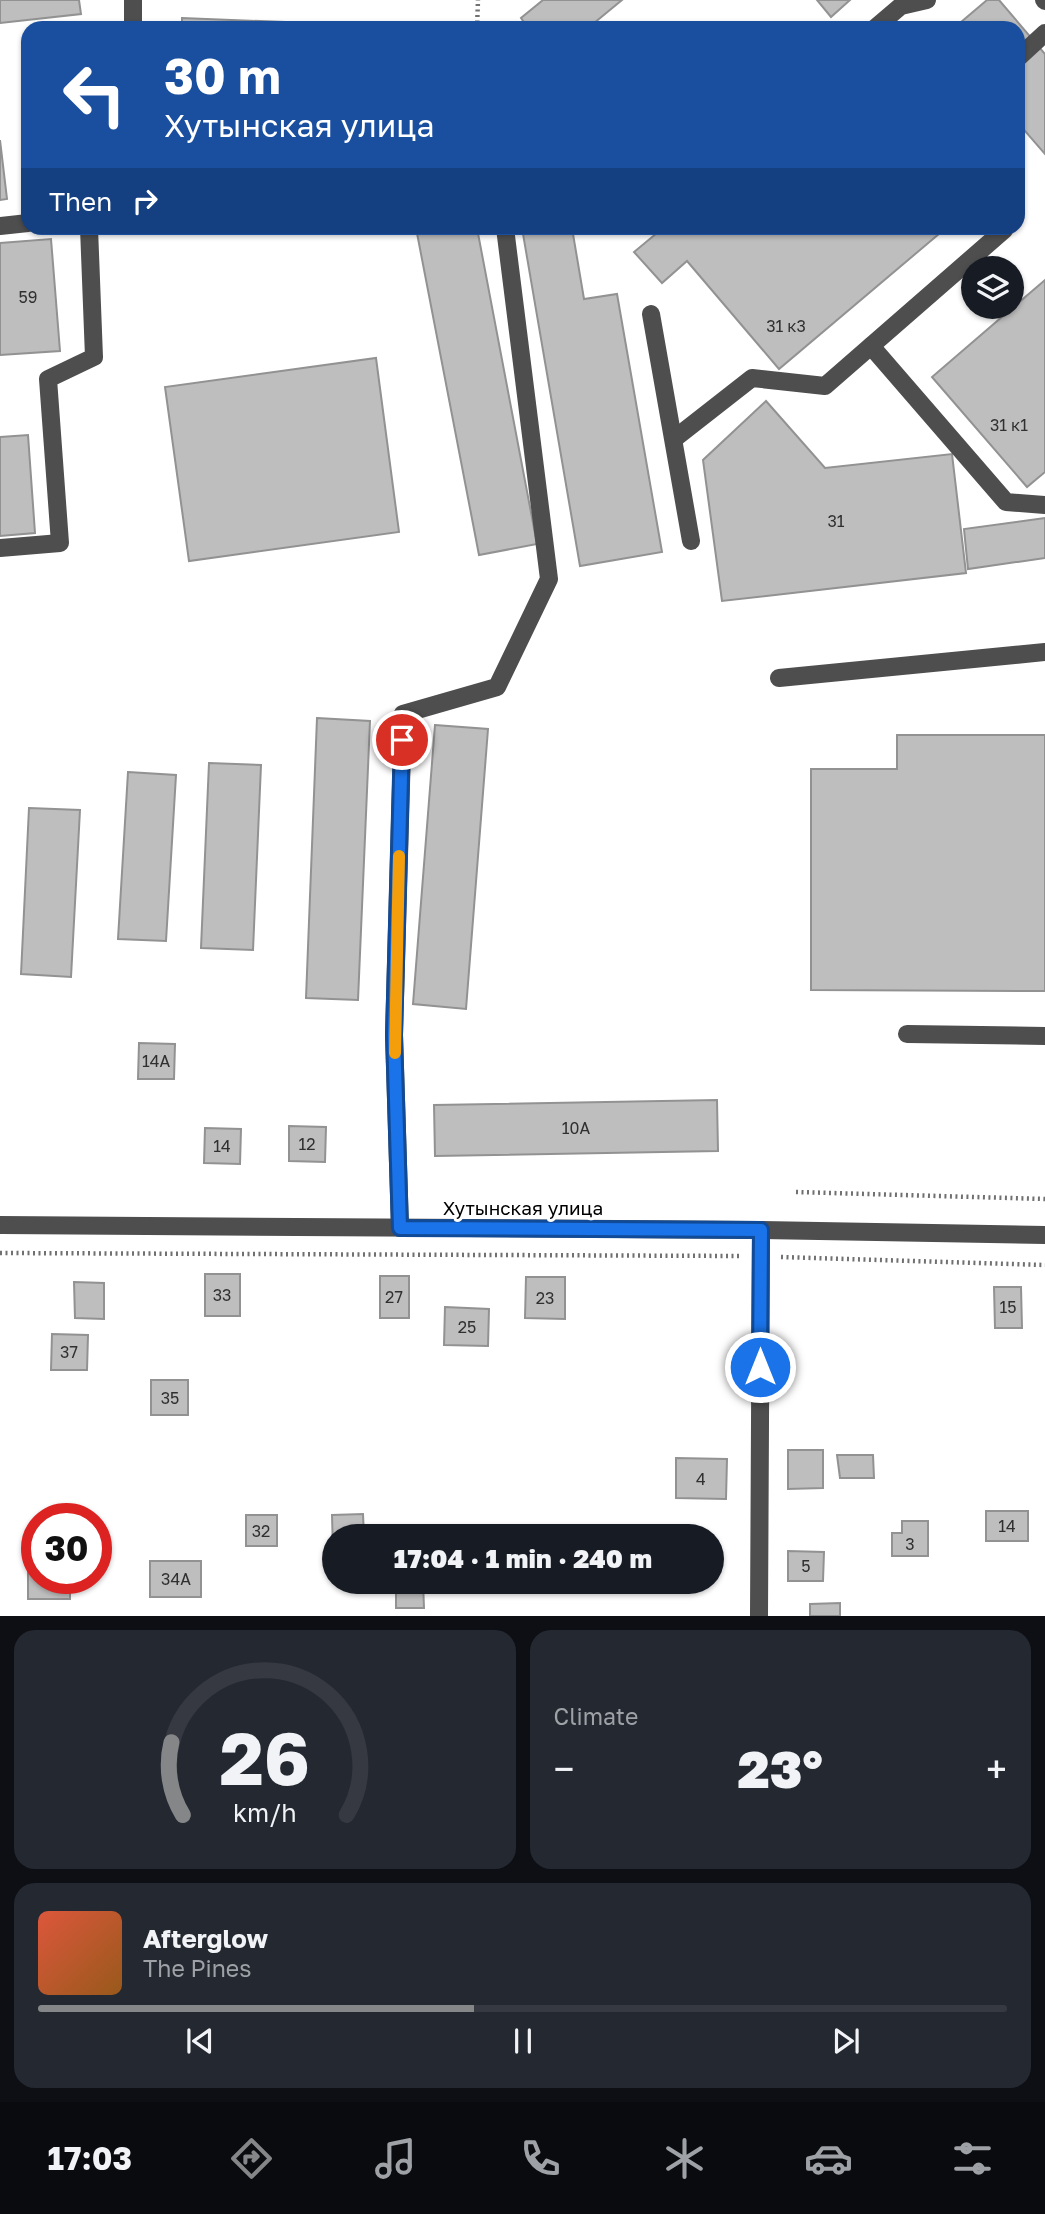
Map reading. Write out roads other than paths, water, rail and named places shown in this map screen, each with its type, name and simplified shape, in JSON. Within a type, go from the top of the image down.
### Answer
[{"type":"street","points":[[133,0],[133,21]]},
{"type":"street","points":[[883,21],[901,6],[927,0]]},
{"type":"street","points":[[1025,52],[1045,33]]},
{"type":"street","points":[[0,226],[21,224]]},
{"type":"street","points":[[0,548],[60,542],[48,379],[94,357],[89,235]]},
{"type":"street","points":[[400,1228],[394,1035],[403,713],[497,687],[549,579],[506,235]]},
{"type":"street","points":[[674,439],[752,378],[825,386],[998,235]]},
{"type":"street","points":[[651,314],[691,541]]},
{"type":"street","points":[[871,346],[1006,502],[1045,505]]},
{"type":"street","points":[[779,678],[1045,652]]},
{"type":"street","points":[[907,1034],[1045,1036]]},
{"type":"street","name":"Хутынская улица","points":[[0,1225],[761,1230],[1045,1235]]},
{"type":"street","points":[[759,1615],[761,1230]]}]
